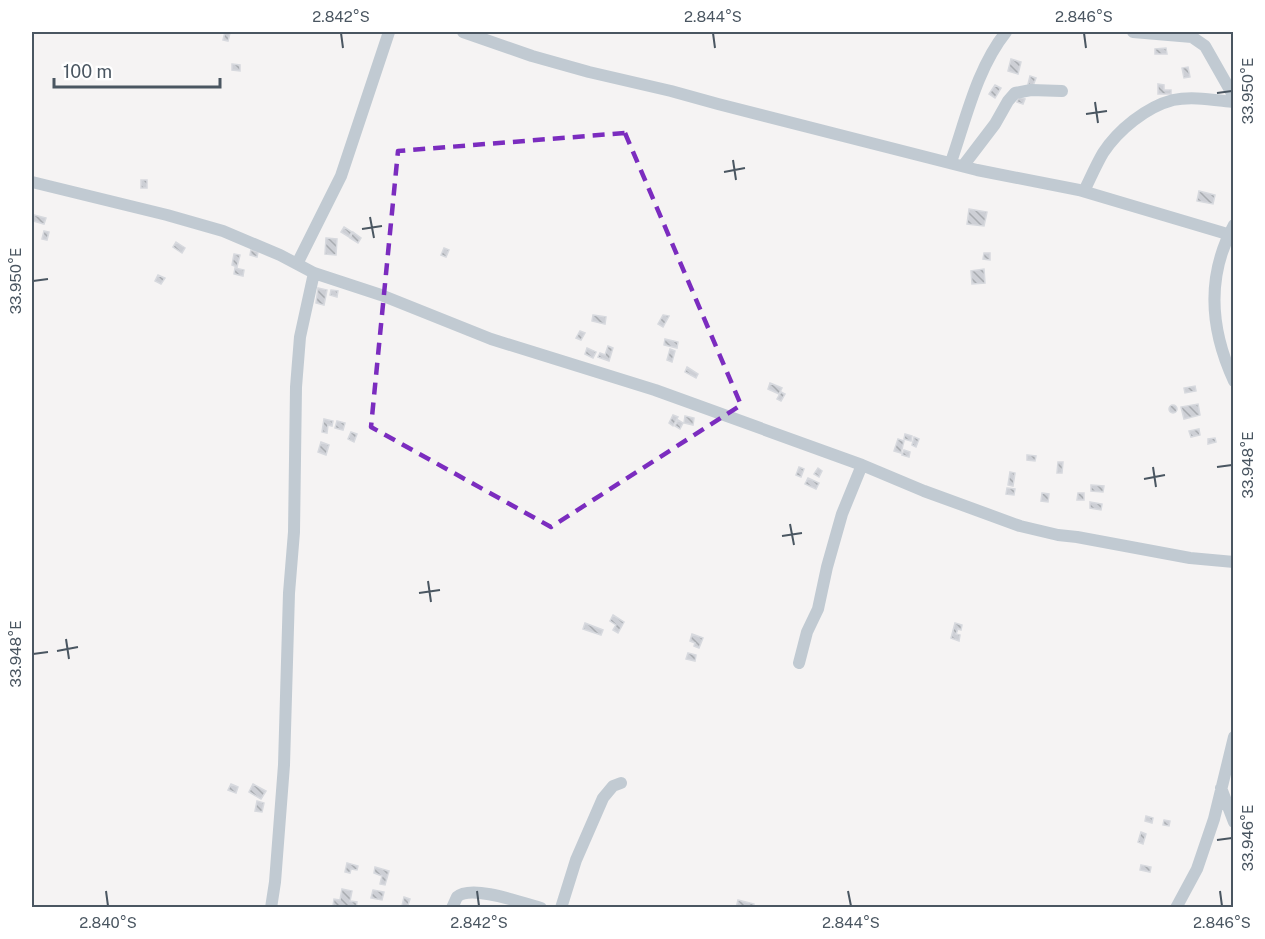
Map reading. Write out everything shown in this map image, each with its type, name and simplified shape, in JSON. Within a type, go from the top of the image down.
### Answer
[{"type":"street","points":[[297,264],[340,176],[389,32]]},
{"type":"street","points":[[463,32],[532,56],[589,72],[957,164],[1083,191],[1232,232],[1218,263],[1214,298],[1220,346],[1233,381]]},
{"type":"street","points":[[957,164],[980,80],[1005,32]]},
{"type":"street","points":[[1083,191],[1104,152],[1116,137],[1144,112],[1174,100],[1233,100],[1205,46],[1192,37],[1133,32]]},
{"type":"street","points":[[957,164],[995,124],[1015,93],[1031,90],[1062,91]]},
{"type":"street","points":[[32,182],[223,231],[280,255],[314,273],[381,295],[519,349],[655,390],[862,465],[924,491],[1020,526],[1058,535],[1190,558],[1233,562]]},
{"type":"street","points":[[271,908],[284,765],[289,593],[295,510],[296,387],[300,337],[314,273]]},
{"type":"street","points":[[800,663],[807,632],[819,609],[827,567],[842,514],[862,465]]},
{"type":"street","points":[[1176,908],[1197,868],[1214,819],[1233,737]]},
{"type":"street","points":[[561,908],[576,860],[603,798],[613,786],[621,783]]},
{"type":"street","points":[[1221,787],[1233,822]]},
{"type":"street","points":[[452,908],[457,897],[466,892],[491,895],[541,908]]},
{"type":"highlighted area","points":[[625,133],[741,405],[551,527],[371,427],[398,151]]},
{"type":"building","points":[[225,32],[230,33],[228,41],[223,40]]},
{"type":"building","points":[[1166,48],[1167,54],[1155,54],[1155,49]]},
{"type":"building","points":[[1011,59],[1021,62],[1018,74],[1008,71]]},
{"type":"building","points":[[232,64],[240,65],[240,71],[232,70]]},
{"type":"building","points":[[1188,67],[1190,77],[1184,78],[1182,68]]},
{"type":"building","points":[[1030,76],[1036,78],[1033,86],[1028,84]]},
{"type":"building","points":[[1158,84],[1164,85],[1164,90],[1171,90],[1171,94],[1158,94]]},
{"type":"building","points":[[995,85],[1001,88],[995,98],[989,94]]},
{"type":"building","points":[[1019,97],[1025,99],[1023,104],[1017,102]]},
{"type":"building","points":[[141,180],[147,180],[147,188],[141,188]]},
{"type":"building","points":[[1199,191],[1215,195],[1213,204],[1197,201]]},
{"type":"building","points":[[969,209],[987,212],[984,226],[967,224]]},
{"type":"building","points":[[34,215],[46,218],[44,224],[33,221]]},
{"type":"building","points":[[344,227],[352,232],[349,237],[341,232]]},
{"type":"building","points":[[44,231],[49,232],[47,240],[42,239]]},
{"type":"building","points":[[353,232],[361,238],[358,243],[350,238]]},
{"type":"building","points":[[326,238],[337,239],[336,255],[325,254]]},
{"type":"building","points":[[176,242],[185,248],[182,253],[173,247]]},
{"type":"building","points":[[444,248],[449,250],[446,257],[441,255]]},
{"type":"building","points":[[251,250],[258,252],[257,257],[250,255]]},
{"type":"building","points":[[984,253],[990,253],[990,260],[983,259]]},
{"type":"building","points":[[234,254],[240,255],[237,267],[232,265]]},
{"type":"building","points":[[235,268],[244,270],[243,276],[234,274]]},
{"type":"building","points":[[984,269],[985,283],[972,284],[971,271]]},
{"type":"building","points":[[158,275],[165,278],[161,284],[155,281]]},
{"type":"building","points":[[318,288],[327,290],[324,305],[316,303]]},
{"type":"building","points":[[331,290],[338,291],[337,297],[330,295]]},
{"type":"building","points":[[593,315],[606,317],[605,324],[592,321]]},
{"type":"building","points":[[663,315],[669,316],[663,327],[658,324]]},
{"type":"building","points":[[580,331],[585,333],[581,340],[576,338]]},
{"type":"building","points":[[665,339],[678,342],[677,348],[664,345]]},
{"type":"building","points":[[608,346],[613,348],[609,361],[598,357],[600,353],[605,355]]},
{"type":"building","points":[[587,348],[596,352],[593,358],[585,354]]},
{"type":"building","points":[[670,349],[675,351],[672,362],[667,360]]},
{"type":"building","points":[[687,367],[698,374],[696,378],[685,372]]},
{"type":"building","points":[[770,383],[782,388],[779,394],[768,389]]},
{"type":"building","points":[[1195,386],[1196,391],[1185,393],[1184,388]]},
{"type":"building","points":[[781,392],[785,394],[781,401],[777,399]]},
{"type":"building","points":[[1198,404],[1200,415],[1184,419],[1181,407]]},
{"type":"building","points":[[1173,405],[1177,409],[1173,413],[1169,409]]},
{"type":"building","points":[[673,415],[678,417],[673,426],[669,423]]},
{"type":"building","points":[[685,416],[694,418],[693,425],[684,423]]},
{"type":"building","points":[[324,419],[333,421],[332,426],[328,425],[327,433],[322,432]]},
{"type":"building","points":[[678,420],[683,423],[680,429],[675,426]]},
{"type":"building","points":[[337,421],[345,423],[343,430],[335,428]]},
{"type":"building","points":[[1199,429],[1200,435],[1191,437],[1189,431]]},
{"type":"building","points":[[351,432],[357,434],[354,442],[348,439]]},
{"type":"building","points":[[905,434],[912,436],[911,441],[904,439]]},
{"type":"building","points":[[914,437],[919,439],[916,447],[912,445]]},
{"type":"building","points":[[1215,438],[1216,442],[1208,444],[1208,439]]},
{"type":"building","points":[[898,439],[904,441],[901,453],[894,451]]},
{"type":"building","points":[[321,442],[329,445],[326,455],[318,452]]},
{"type":"building","points":[[904,450],[910,452],[909,457],[902,455]]},
{"type":"building","points":[[1027,455],[1036,456],[1035,461],[1027,460]]},
{"type":"building","points":[[1058,462],[1063,462],[1062,473],[1057,473]]},
{"type":"building","points":[[799,467],[804,469],[801,477],[796,475]]},
{"type":"building","points":[[818,468],[822,471],[819,477],[814,474]]},
{"type":"building","points":[[1010,472],[1015,473],[1013,486],[1008,485]]},
{"type":"building","points":[[808,478],[819,483],[816,489],[805,484]]},
{"type":"building","points":[[1091,485],[1104,486],[1103,492],[1091,491]]},
{"type":"building","points":[[1007,488],[1015,489],[1014,495],[1006,494]]},
{"type":"building","points":[[1042,493],[1049,494],[1048,502],[1041,501]]},
{"type":"building","points":[[1078,493],[1084,493],[1084,500],[1077,500]]},
{"type":"building","points":[[1090,502],[1102,504],[1101,510],[1090,508]]},
{"type":"building","points":[[613,615],[624,622],[618,633],[613,630],[616,625],[610,621]]},
{"type":"building","points":[[585,623],[603,630],[601,635],[583,629]]},
{"type":"building","points":[[955,623],[962,625],[961,630],[958,629],[956,634],[960,635],[959,641],[951,638]]},
{"type":"building","points":[[692,634],[703,638],[699,648],[690,641]]},
{"type":"building","points":[[688,653],[696,655],[695,661],[686,659]]},
{"type":"building","points":[[231,784],[238,787],[236,793],[228,790]]},
{"type":"building","points":[[253,784],[266,791],[261,799],[249,792]]},
{"type":"building","points":[[257,801],[264,803],[262,812],[255,811]]},
{"type":"building","points":[[1146,816],[1153,818],[1152,823],[1145,821]]},
{"type":"building","points":[[1164,820],[1170,821],[1169,826],[1163,825]]},
{"type":"building","points":[[1141,832],[1146,834],[1143,844],[1138,842]]},
{"type":"building","points":[[347,863],[358,866],[357,870],[351,869],[350,873],[345,872]]},
{"type":"building","points":[[1141,865],[1151,867],[1150,872],[1140,870]]},
{"type":"building","points":[[375,867],[389,871],[385,885],[380,884],[382,876],[374,873]]},
{"type":"building","points":[[342,889],[352,891],[350,901],[357,902],[356,908],[333,906],[334,899],[340,900]]},
{"type":"building","points":[[373,890],[384,892],[382,900],[371,898]]},
{"type":"building","points":[[404,897],[410,899],[407,908],[402,906]]},
{"type":"building","points":[[738,900],[754,904],[753,908],[736,908]]}]
